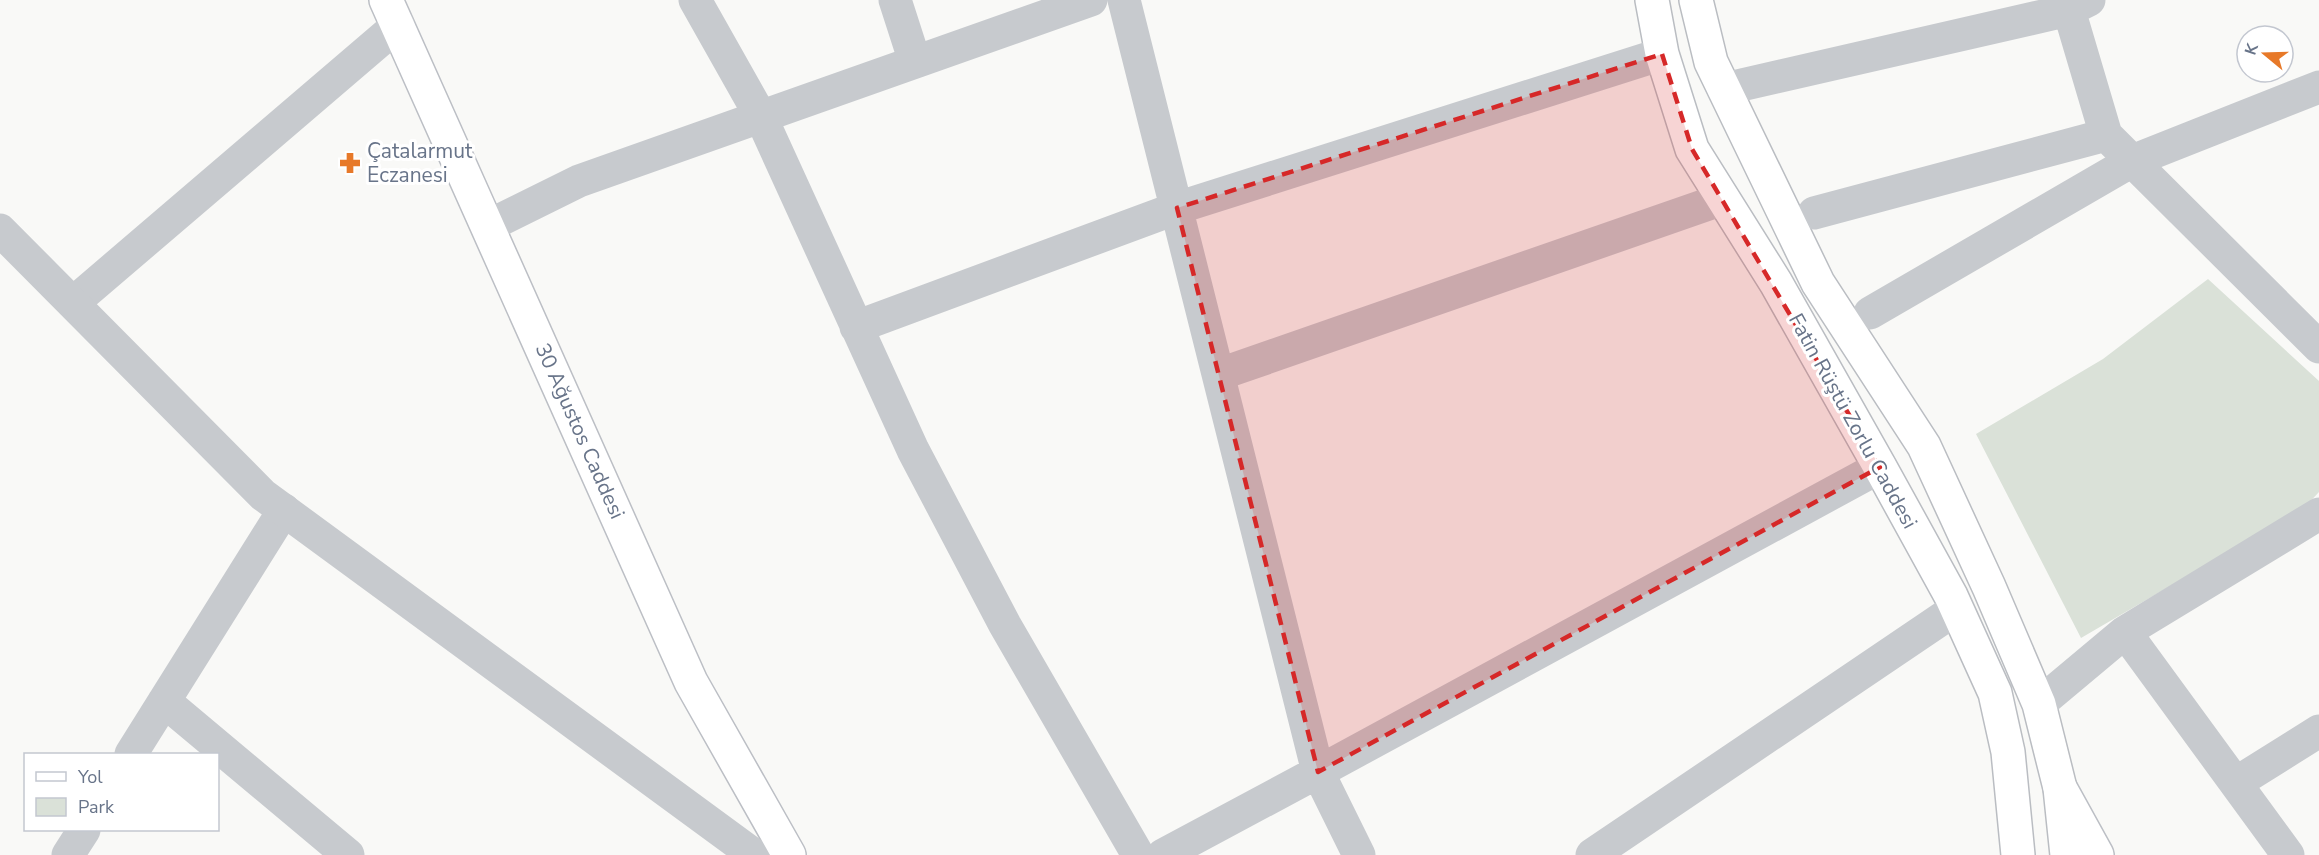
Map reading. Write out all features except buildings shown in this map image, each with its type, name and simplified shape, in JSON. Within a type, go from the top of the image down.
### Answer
[{"type":"main road","name":"Fatin Rüştü Zorlu Caddesi","points":[[1652,0],[1662,54],[1692,149],[1776,284],[1880,467],[1956,609],[1995,693],[2008,752],[2018,855]]},
{"type":"main road","name":"Fatin Rüştü Zorlu Caddesi","points":[[1696,0],[1711,62],[1818,283],[1924,446],[2039,704],[2060,788],[2067,855]]},
{"type":"main road","name":"30 Ağustos Caddesi","points":[[392,13],[691,682],[789,855]]},
{"type":"main road","points":[[2060,788],[2097,855]]},
{"type":"street","points":[[695,0],[761,117],[913,450],[1000,615],[1138,855]]},
{"type":"street","points":[[895,0],[915,62]]},
{"type":"street","points":[[488,226],[579,181],[1092,0]]},
{"type":"street","points":[[1124,0],[1318,772],[1359,855]]},
{"type":"street","points":[[1724,89],[2074,3],[2106,135],[2319,347]]},
{"type":"street","points":[[73,303],[392,13]]},
{"type":"street","points":[[856,327],[1177,208],[1662,54]]},
{"type":"street","points":[[1870,313],[2132,161],[2319,87]]},
{"type":"street","points":[[1814,213],[2106,135]]},
{"type":"street","points":[[1220,375],[1722,199]]},
{"type":"street","points":[[0,230],[263,495],[754,855]]},
{"type":"street","points":[[1163,855],[1880,467]]},
{"type":"street","points":[[132,753],[284,510]]},
{"type":"street","points":[[2039,704],[2126,632],[2315,524]]},
{"type":"street","points":[[1592,855],[1956,609]]},
{"type":"street","points":[[2126,632],[2288,855]]},
{"type":"street","points":[[164,701],[348,855]]},
{"type":"street","points":[[2236,783],[2319,731]]},
{"type":"street","points":[[68,855],[83,831]]},
{"type":"highlighted area","points":[[1662,54],[1692,149],[1880,467],[1318,772],[1177,208]]},
{"type":"green space","points":[[2208,279],[2319,381],[2319,492],[2304,508],[2081,638],[1976,434],[2103,359]]},
{"type":"place","name":"Çatalarmut Eczanesi","points":[[350,163]]}]
